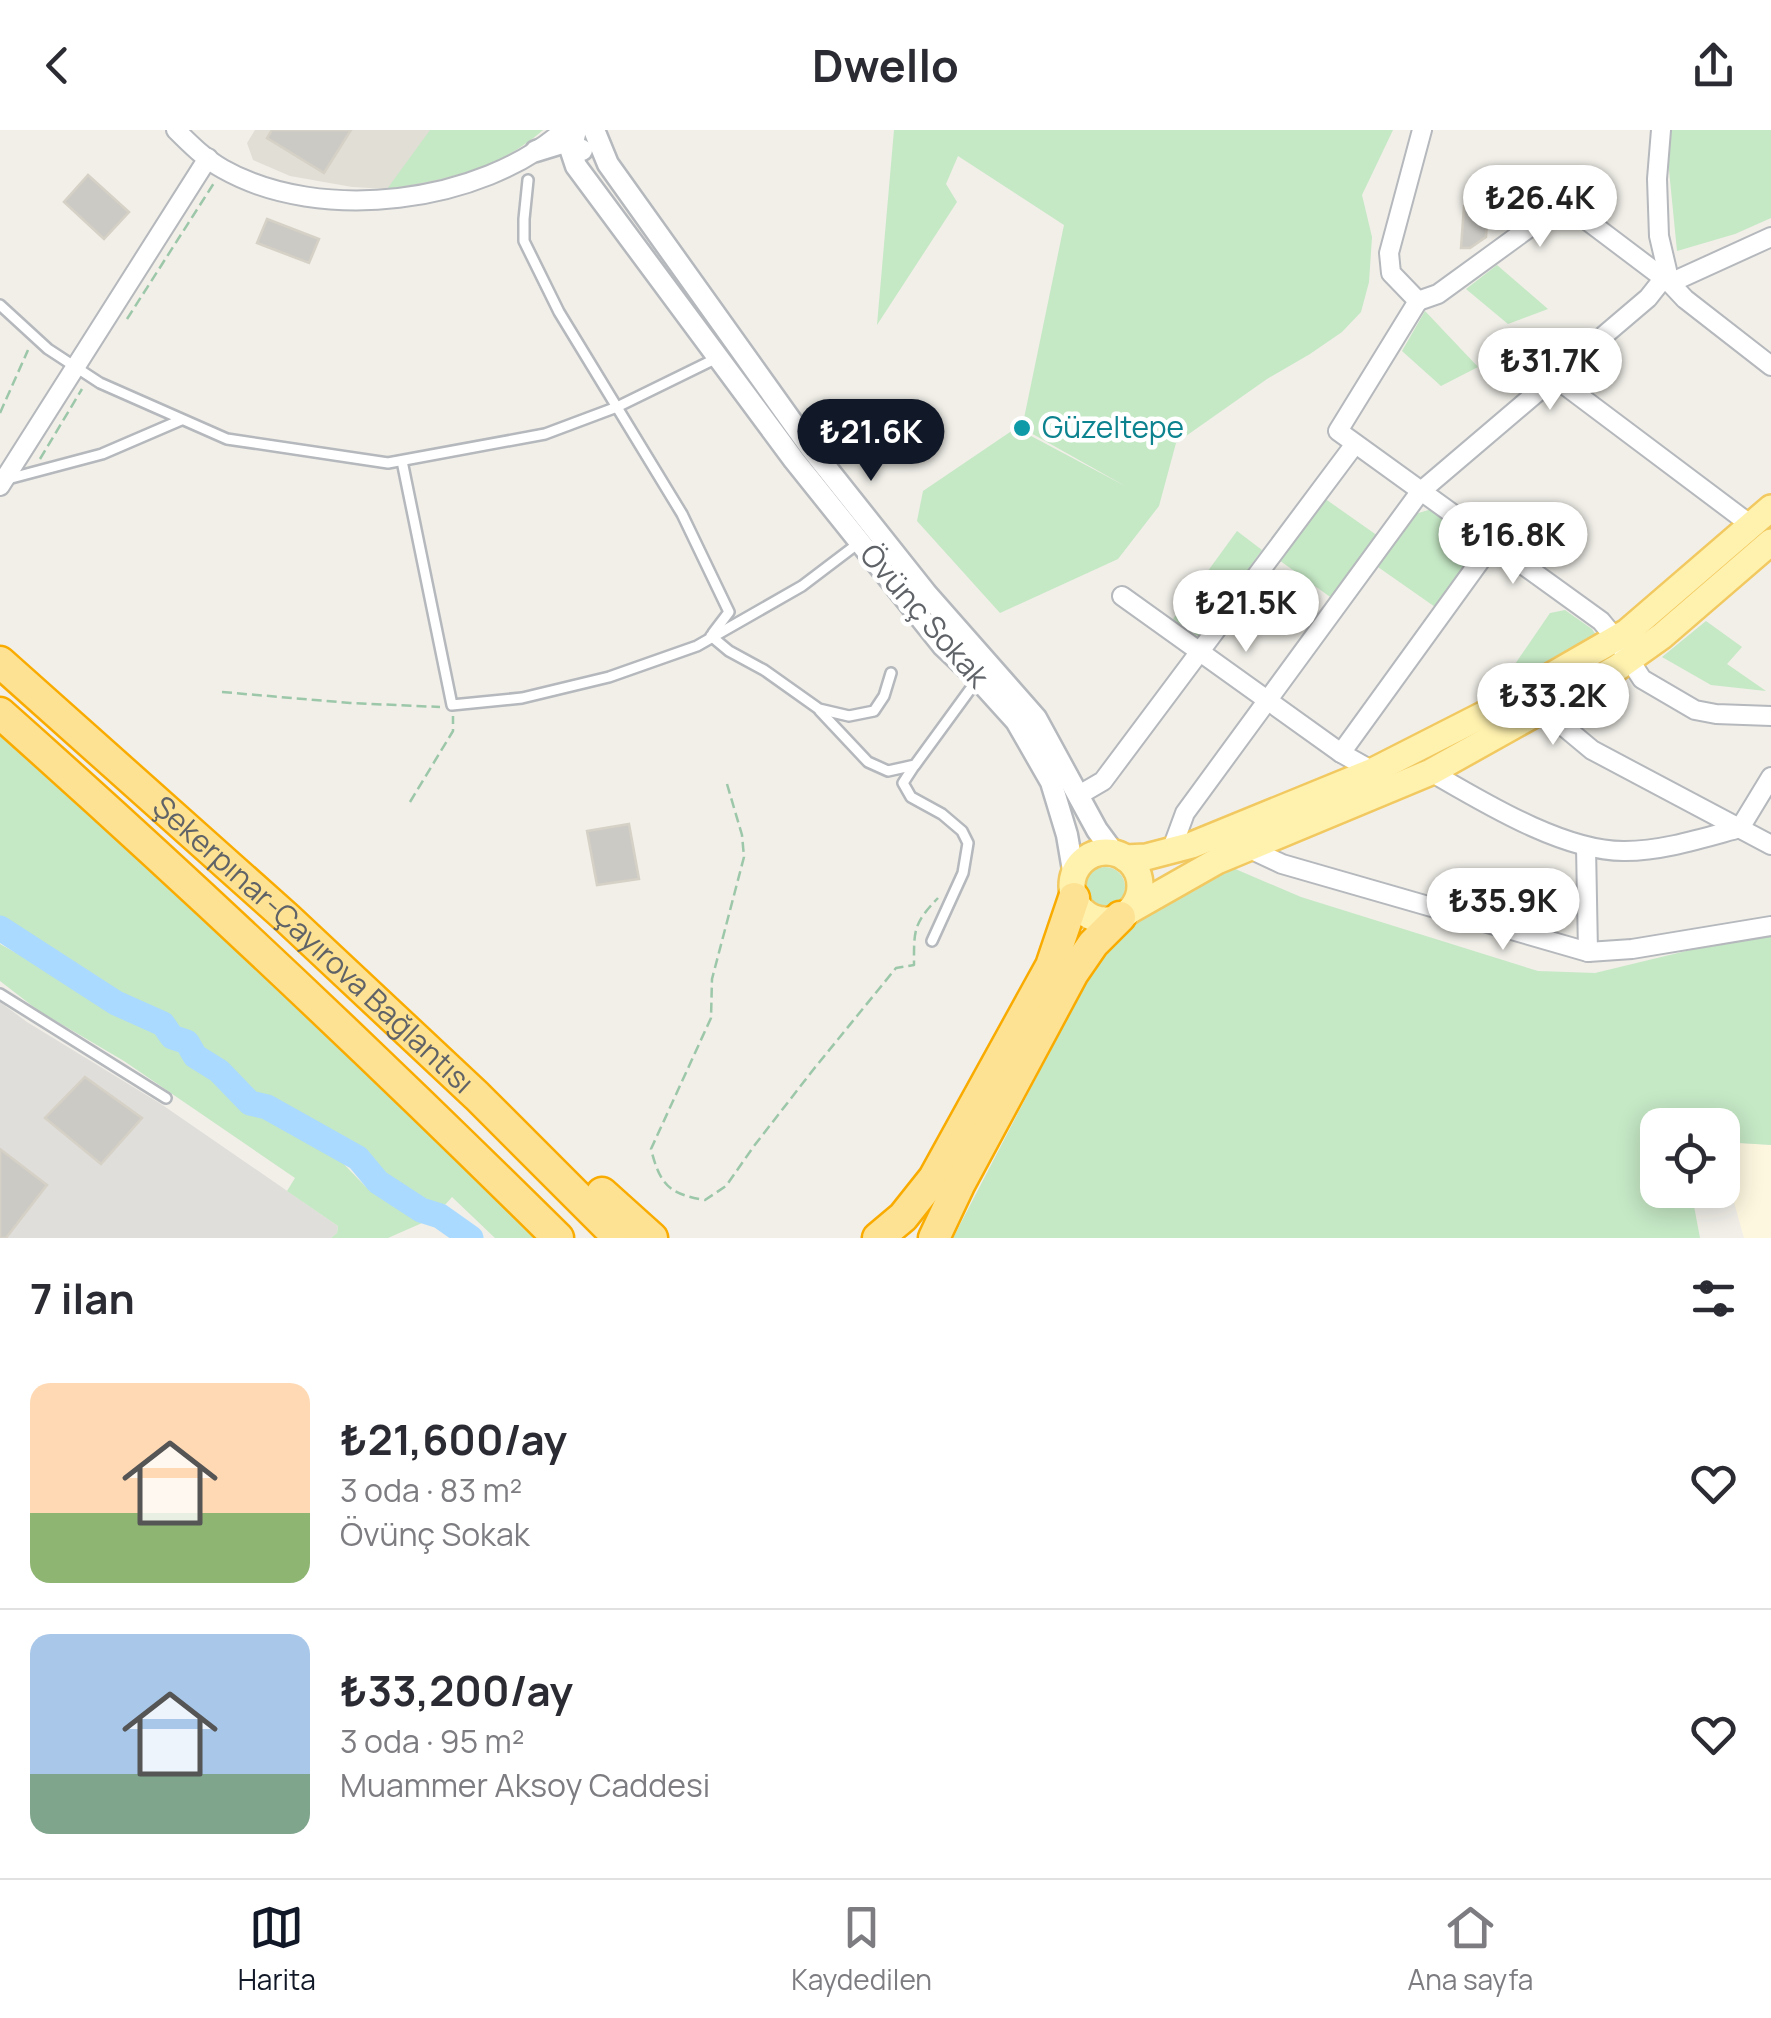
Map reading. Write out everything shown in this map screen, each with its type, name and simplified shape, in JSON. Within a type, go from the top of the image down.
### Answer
[{"type":"highway","name":"Şekerpınar-Çayırova Bağlantısı","points":[[0,662],[378,1003],[620,1238]]},
{"type":"highway","name":"Şekerpınar-Çayırova Bağlantısı","points":[[0,713],[260,950],[558,1238]]},
{"type":"highway","points":[[878,1238],[903,1216],[944,1161],[1051,966],[1074,887]]},
{"type":"highway","points":[[934,1238],[1072,972],[1093,944],[1125,914]]},
{"type":"highway","points":[[378,1003],[522,1117],[652,1238]]},
{"type":"main road","points":[[1622,650],[1544,710],[1431,772],[1217,861],[1125,914],[1098,920],[1079,908],[1074,887],[1085,860],[1104,852],[1119,856],[1192,845],[1372,771],[1622,650],[1662,636],[1765,525]]},
{"type":"main road","points":[[1119,856],[1139,879],[1138,896],[1125,914]]},
{"type":"street","points":[[176,130],[223,169],[275,191],[323,201],[435,193],[486,178],[571,133],[594,130]]},
{"type":"street","name":"Övünç Sokak","points":[[594,130],[608,164],[810,447],[926,593],[1036,718],[1097,830],[1119,856]]},
{"type":"street","points":[[1418,300],[1391,272],[1389,253],[1422,130]]},
{"type":"street","points":[[1660,130],[1656,179],[1659,236],[1667,281]]},
{"type":"street","name":"Övünç Sokak","points":[[571,133],[576,166],[794,460],[943,646],[1016,722],[1051,782],[1066,835],[1074,887]]},
{"type":"street","points":[[536,151],[562,144],[595,155],[608,164]]},
{"type":"street","points":[[2,483],[83,371],[208,158]]},
{"type":"street","points":[[1771,366],[1572,209],[1559,206],[1438,294],[1418,300],[1338,432],[1601,621],[1642,679],[1695,710],[1771,716]]},
{"type":"street","points":[[1171,851],[1185,813],[1420,492],[1667,281],[1771,237]]},
{"type":"street","points":[[1561,372],[1566,386],[1765,525]]},
{"type":"street","points":[[1079,796],[1103,781],[1355,444]]},
{"type":"street","points":[[1341,753],[1493,543]]},
{"type":"street","points":[[1122,596],[1341,753],[1372,771]]},
{"type":"street","points":[[1544,710],[1592,750],[1771,845]]},
{"type":"street","points":[[1431,772],[1498,811],[1586,847],[1626,851],[1683,843],[1740,828],[1771,777]]},
{"type":"street","points":[[1586,847],[1588,952]]},
{"type":"street","points":[[1248,848],[1282,864],[1588,952],[1632,949],[1771,926]]},
{"type":"lane","points":[[528,180],[524,241],[560,312],[682,514],[729,612],[711,636]]},
{"type":"lane","points":[[0,304],[34,336],[83,371],[227,439],[388,463],[545,434],[617,407],[718,357]]},
{"type":"lane","points":[[2,483],[102,454],[181,420]]},
{"type":"lane","points":[[402,461],[452,705],[522,698],[609,677],[696,646],[802,586],[860,542]]},
{"type":"lane","points":[[711,636],[818,709],[868,762],[888,771],[915,766]]},
{"type":"lane","points":[[818,709],[850,716],[874,711],[892,672]]},
{"type":"lane","points":[[932,941],[963,873],[968,844],[962,831],[942,814],[911,797],[903,784],[978,679]]},
{"type":"lane","points":[[0,994],[166,1098]]},
{"type":"path","points":[[120,329],[220,173]]},
{"type":"path","points":[[0,412],[34,336]]},
{"type":"path","points":[[32,474],[83,371]]},
{"type":"path","points":[[222,692],[432,708],[452,705],[453,731],[410,802]]},
{"type":"path","points":[[727,784],[742,835],[744,857],[712,979],[711,1018],[652,1149],[663,1183],[682,1196],[705,1200],[726,1186],[789,1100],[896,968],[914,965],[918,919],[937,898],[954,896]]},
{"type":"shaded area","points":[[255,130],[543,130],[506,157],[437,181],[387,189],[290,176],[253,160],[247,143]]},
{"type":"shaded area","points":[[0,1002],[161,1104],[338,1226],[337,1233],[331,1238],[0,1238]]},
{"type":"shaded area","points":[[1740,1143],[1771,1145],[1771,1238],[1744,1238],[1736,1208],[1740,1208]]},
{"type":"green space","points":[[430,130],[543,130],[489,164],[450,177],[387,189]]},
{"type":"green space","name":"Güzeltepe","points":[[894,130],[1393,130],[1362,195],[1372,237],[1369,282],[1361,312],[1342,332],[1176,443],[1159,506],[1118,559],[1000,613],[917,521],[923,491],[1016,428],[1127,487],[1022,428],[1064,225],[958,156],[946,184],[957,202],[877,325]]},
{"type":"green space","points":[[1671,130],[1771,130],[1771,218],[1735,234],[1677,251],[1668,160]]},
{"type":"green space","points":[[1497,265],[1548,309],[1508,324],[1466,289]]},
{"type":"green space","points":[[1425,311],[1478,367],[1441,386],[1402,351]]},
{"type":"green space","points":[[1324,498],[1378,536],[1333,599],[1279,560]]},
{"type":"green space","points":[[1432,509],[1476,540],[1477,554],[1438,609],[1378,567],[1415,514]]},
{"type":"green space","points":[[1237,531],[1262,550],[1199,637],[1173,619]]},
{"type":"green space","points":[[1565,610],[1598,638],[1505,692],[1500,686],[1550,613]]},
{"type":"green space","points":[[1706,621],[1742,647],[1727,664],[1766,691],[1711,685],[1662,657]]},
{"type":"green space","points":[[0,732],[270,983],[535,1238],[495,1238],[452,1197],[437,1214],[393,1186],[356,1150],[326,1130],[253,1094],[167,1019],[95,983],[2,925]]},
{"type":"green space","points":[[1105,867],[1119,873],[1125,887],[1119,901],[1105,907],[1091,901],[1085,887],[1091,873]]},
{"type":"green space","points":[[1233,868],[1301,897],[1538,971],[1595,973],[1711,945],[1771,936],[1771,1145],[1740,1143],[1740,1108],[1640,1108],[1640,1208],[1694,1208],[1700,1238],[953,1238],[1084,986],[1116,942],[1157,906],[1203,878]]},
{"type":"green space","points":[[0,944],[145,1025],[245,1109],[334,1154],[365,1186],[422,1223],[388,1238],[331,1238],[338,1226],[287,1191],[295,1178],[124,1061],[39,1011],[0,981]]},
{"type":"building","points":[[272,130],[351,130],[324,173],[267,138]]},
{"type":"building","points":[[88,175],[129,212],[104,239],[64,202]]},
{"type":"building","points":[[1464,206],[1488,208],[1486,237],[1470,248],[1461,248]]},
{"type":"building","points":[[267,219],[319,239],[309,263],[257,243]]},
{"type":"building","points":[[629,824],[639,879],[597,885],[587,831]]},
{"type":"building","points":[[85,1077],[142,1118],[101,1164],[45,1118]]},
{"type":"building","points":[[0,1149],[47,1185],[6,1238],[0,1238]]},
{"type":"waterway","points":[[0,928],[116,1003],[163,1024],[172,1037],[187,1042],[195,1056],[219,1071],[250,1103],[267,1107],[358,1158],[378,1182],[471,1238]]},
{"type":"place","name":"Güzeltepe","points":[[1022,428]]}]
